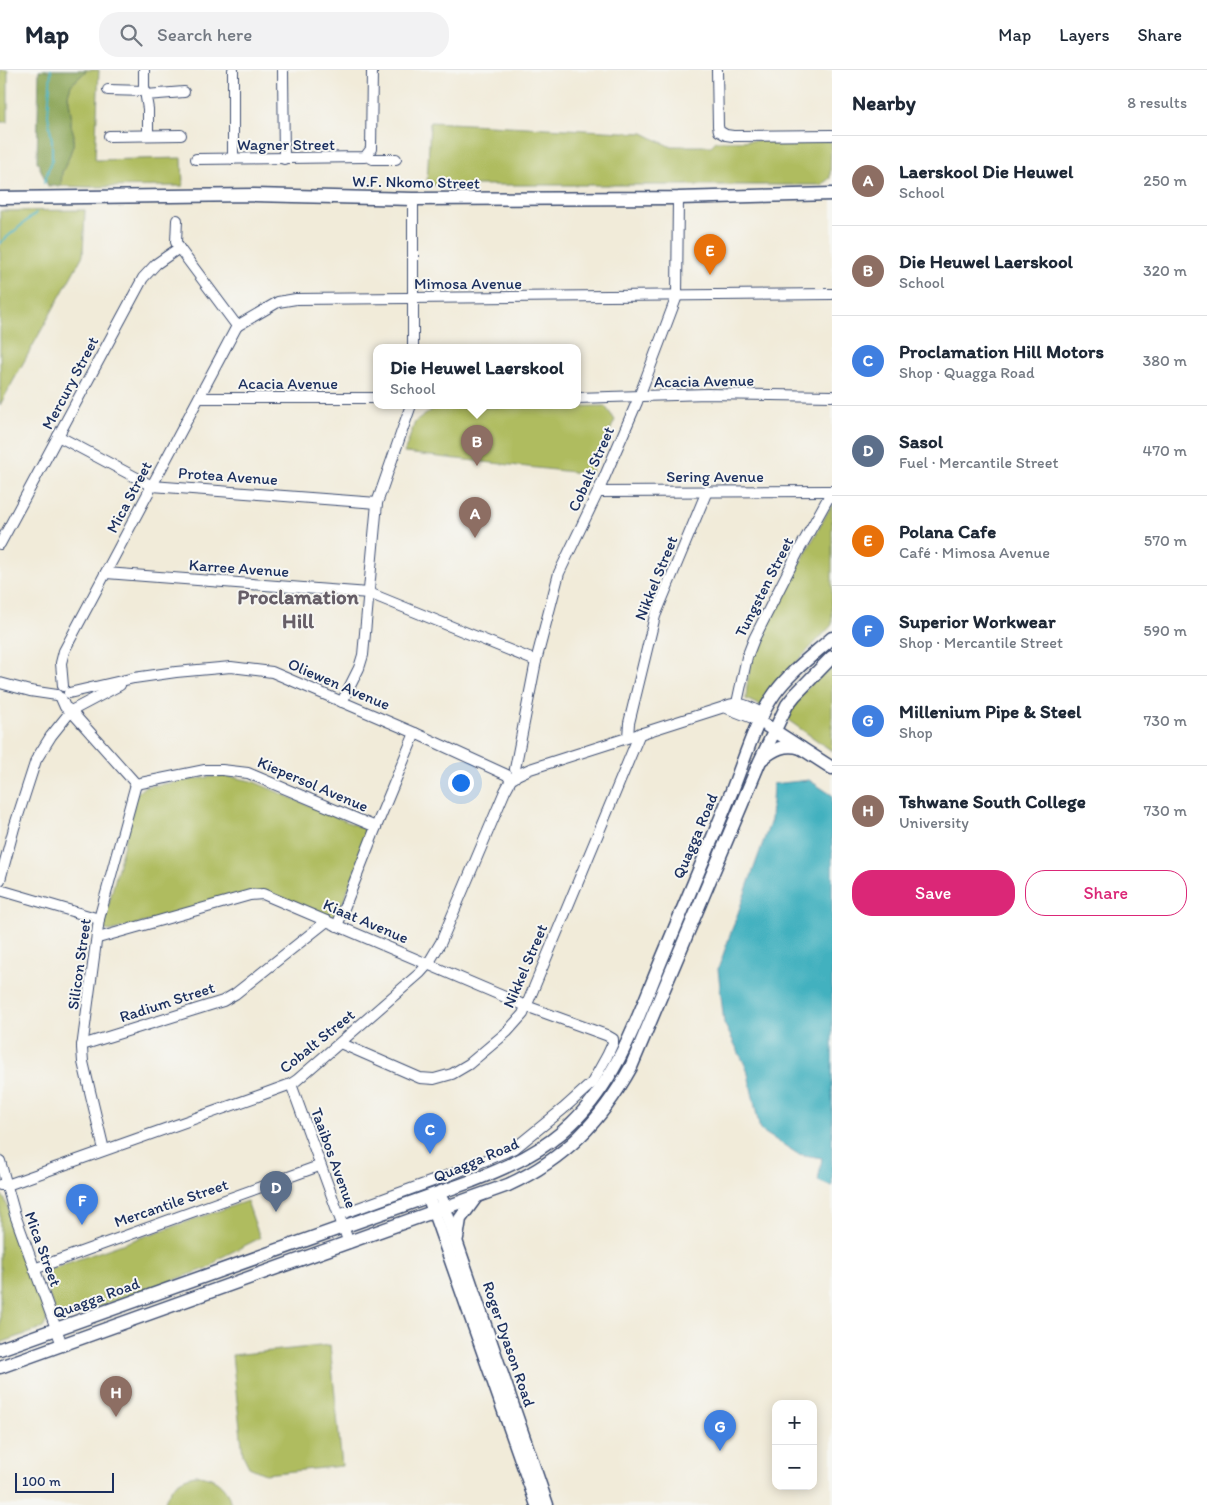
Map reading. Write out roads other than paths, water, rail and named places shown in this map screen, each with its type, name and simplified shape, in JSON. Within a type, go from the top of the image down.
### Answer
[{"type":"main road","name":"W.F. Nkomo Street","points":[[0,198],[254,195],[413,199],[678,198],[832,194]]},
{"type":"main road","name":"Quagga Road","points":[[0,1349],[341,1221],[434,1195],[501,1170],[542,1147],[573,1122],[603,1087],[626,1044],[762,718],[781,684],[832,638]]},
{"type":"main road","name":"Quagga Road","points":[[0,1367],[476,1197],[524,1178],[556,1158],[593,1125],[618,1091],[638,1051],[760,761],[777,726],[795,694],[832,657]]},
{"type":"main road","points":[[762,718],[832,761]]},
{"type":"main road","points":[[777,726],[803,749],[832,768]]},
{"type":"main road","points":[[760,761],[780,747],[793,746],[803,749]]},
{"type":"main road","name":"Roger Dyason Road","points":[[434,1195],[537,1505]]},
{"type":"main road","points":[[456,1242],[460,1219],[476,1197]]},
{"type":"main road","name":"Roger Dyason Road","points":[[439,1209],[456,1242],[548,1505]]},
{"type":"street","points":[[144,70],[148,109],[148,135]]},
{"type":"street","points":[[233,70],[233,159]]},
{"type":"street","points":[[283,70],[284,159]]},
{"type":"street","points":[[369,152],[372,70]]},
{"type":"street","points":[[717,70],[718,126],[722,133],[733,136],[832,135]]},
{"type":"street","points":[[108,90],[146,93],[184,92]]},
{"type":"street","points":[[109,136],[181,135]]},
{"type":"street","name":"Wagner Street","points":[[196,159],[360,158],[369,152],[373,159],[396,160]]},
{"type":"street","name":"Cobalt Street","points":[[3,1185],[291,1084],[420,974],[428,964],[441,942],[512,773],[536,661],[559,573],[598,492],[639,397],[677,296],[678,198]]},
{"type":"street","points":[[413,199],[413,344]]},
{"type":"street","points":[[177,220],[176,242],[179,248],[237,326]]},
{"type":"street","name":"Mercury Street","points":[[0,544],[143,278],[156,264],[179,248]]},
{"type":"street","name":"Mimosa Avenue","points":[[237,326],[269,307],[286,300],[832,294]]},
{"type":"street","name":"Mica Street","points":[[64,696],[61,663],[64,651],[237,326]]},
{"type":"street","name":"Acacia Avenue","points":[[581,398],[707,394],[832,396]]},
{"type":"street","name":"Acacia Avenue","points":[[200,398],[373,398]]},
{"type":"street","points":[[342,702],[362,661],[377,503],[411,409]]},
{"type":"street","name":"Protea Avenue","points":[[58,436],[152,486],[377,503]]},
{"type":"street","name":"Nikkel Street","points":[[628,737],[631,714],[653,623],[707,491]]},
{"type":"street","name":"Sering Avenue","points":[[598,492],[832,491]]},
{"type":"street","name":"Tungsten Street","points":[[737,703],[747,657],[754,639],[798,552],[832,491]]},
{"type":"street","name":"Karree Avenue","points":[[106,573],[369,593],[536,661]]},
{"type":"street","name":"Oliewen Avenue","points":[[64,696],[134,678],[176,672],[240,668],[272,672],[285,676],[493,768],[512,773]]},
{"type":"street","name":"Oliewen Avenue","points":[[0,683],[64,696],[134,678]]},
{"type":"street","points":[[64,696],[136,784]]},
{"type":"street","points":[[0,880],[31,770],[51,736],[64,696]]},
{"type":"street","points":[[512,773],[530,769],[724,707],[731,703],[737,703],[762,718]]},
{"type":"street","points":[[724,707],[762,718]]},
{"type":"street","points":[[337,926],[416,733]]},
{"type":"street","name":"Nikkel Street","points":[[340,1043],[420,1078],[430,1080],[445,1077],[469,1064],[507,1032],[521,1017],[526,1006],[640,733]]},
{"type":"street","name":"Kiepersol Avenue","points":[[136,784],[205,770],[248,773],[376,827]]},
{"type":"street","name":"Silicon Street","points":[[104,1150],[81,1055],[98,938],[99,919],[136,784]]},
{"type":"street","points":[[0,890],[99,919]]},
{"type":"street","name":"Kiaat Avenue","points":[[98,938],[257,894],[263,894],[526,1006],[609,1036],[613,1042],[592,1082],[515,1148],[341,1221]]},
{"type":"street","name":"Radium Street","points":[[82,1045],[223,1000],[235,994],[327,921]]},
{"type":"street","name":"Taaibos Avenue","points":[[291,1084],[319,1166],[349,1243]]},
{"type":"street","name":"Mica Street","points":[[0,1161],[3,1185],[62,1346]]},
{"type":"street","name":"Mercantile Street","points":[[34,1269],[319,1166]]},
{"type":"water","points":[[809,780],[832,795],[832,1187],[818,1181],[822,1158],[798,1154],[760,1130],[747,1069],[724,1023],[718,969],[771,820],[773,784]]},
{"type":"waterway","points":[[44,183],[52,159],[52,141],[48,115],[51,70]]},
{"type":"waterway","points":[[0,243],[36,213]]},
{"type":"place","name":"Polana Cafe","points":[[710,275]]},
{"type":"place","name":"Die Heuwel Laerskool","points":[[477,466]]},
{"type":"place","name":"Laerskool Die Heuwel","points":[[475,538]]},
{"type":"place","name":"Proclamation Hill Motors","points":[[430,1154]]},
{"type":"place","name":"Sasol","points":[[276,1212]]},
{"type":"place","name":"Superior Workwear","points":[[82,1225]]},
{"type":"place","name":"Tshwane South College","points":[[116,1417]]},
{"type":"place","name":"Millenium Pipe & Steel","points":[[720,1451]]},
{"type":"district","name":"Proclamation Hill","points":[[298,608]]}]
